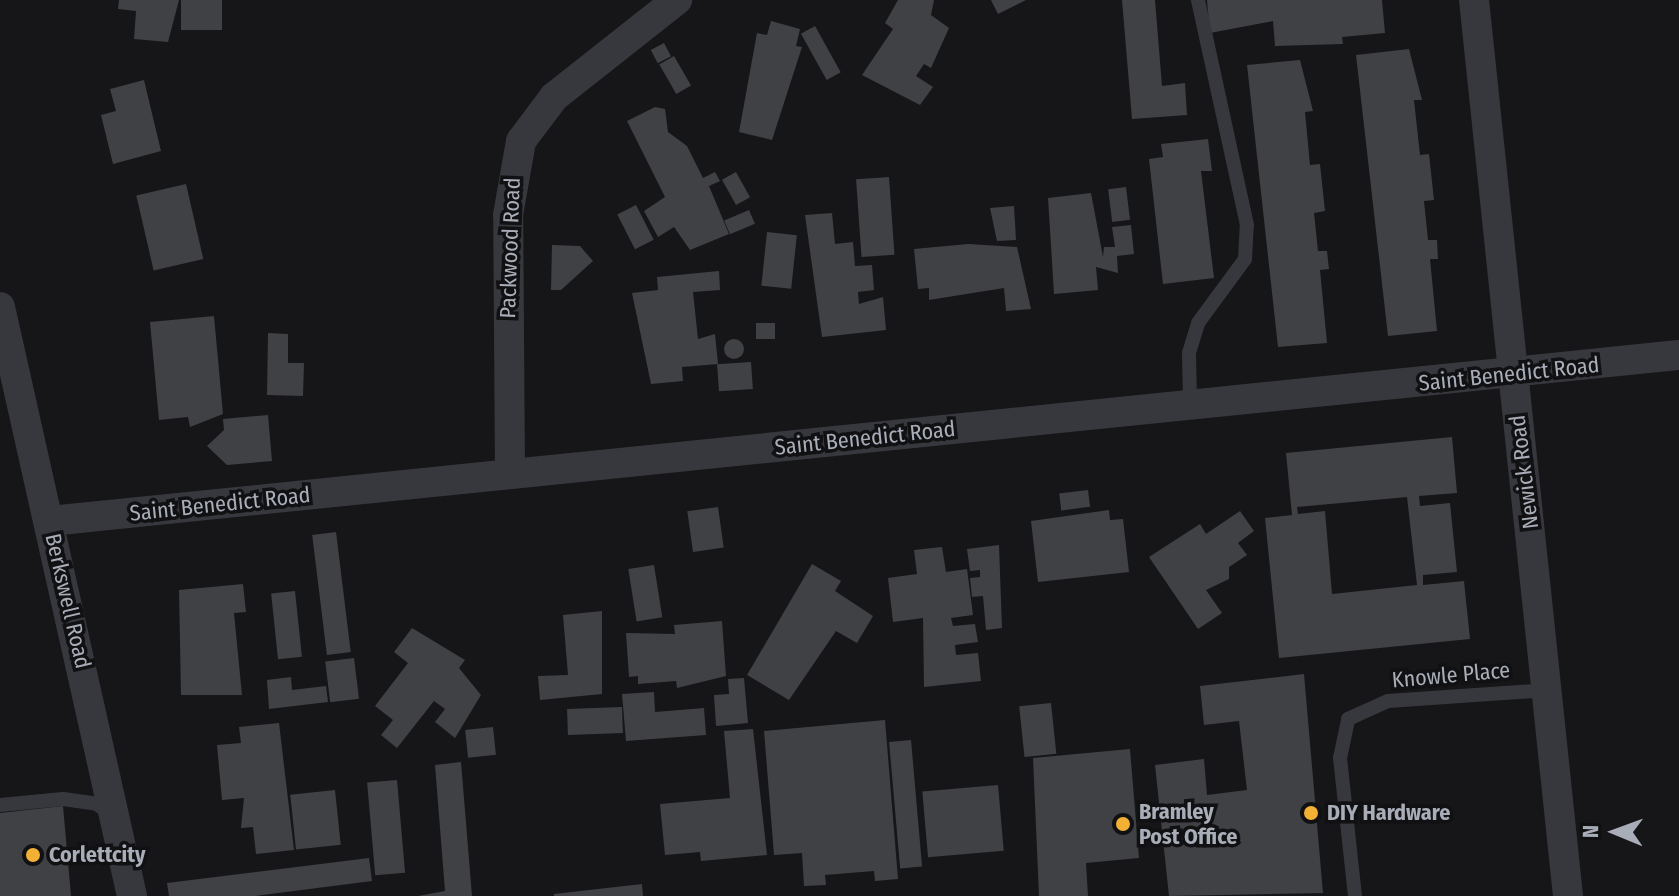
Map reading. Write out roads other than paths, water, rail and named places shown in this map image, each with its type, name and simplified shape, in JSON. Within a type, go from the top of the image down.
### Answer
[{"type":"street","name":"Packwood Road","points":[[510,474],[508,215],[521,141],[554,97],[677,0]]},
{"type":"street","name":"Newick Road","points":[[1474,0],[1568,896]]},
{"type":"street","name":"Berkswell Road","points":[[0,307],[119,824],[132,896]]},
{"type":"street","name":"Saint Benedict Road","points":[[50,521],[1679,355]]},
{"type":"lane","points":[[1190,404],[1189,353],[1198,323],[1245,259],[1247,225],[1198,0]]},
{"type":"lane","name":"Knowle Place","points":[[1355,896],[1340,758],[1348,719],[1388,701],[1548,690]]},
{"type":"lane","points":[[0,805],[74,801],[97,804],[119,824]]},
{"type":"place","name":"DIY Hardware","points":[[1311,813]]},
{"type":"place","name":"Bramley Post Office","points":[[1123,824]]},
{"type":"place","name":"Corlettcity","points":[[33,855]]}]
